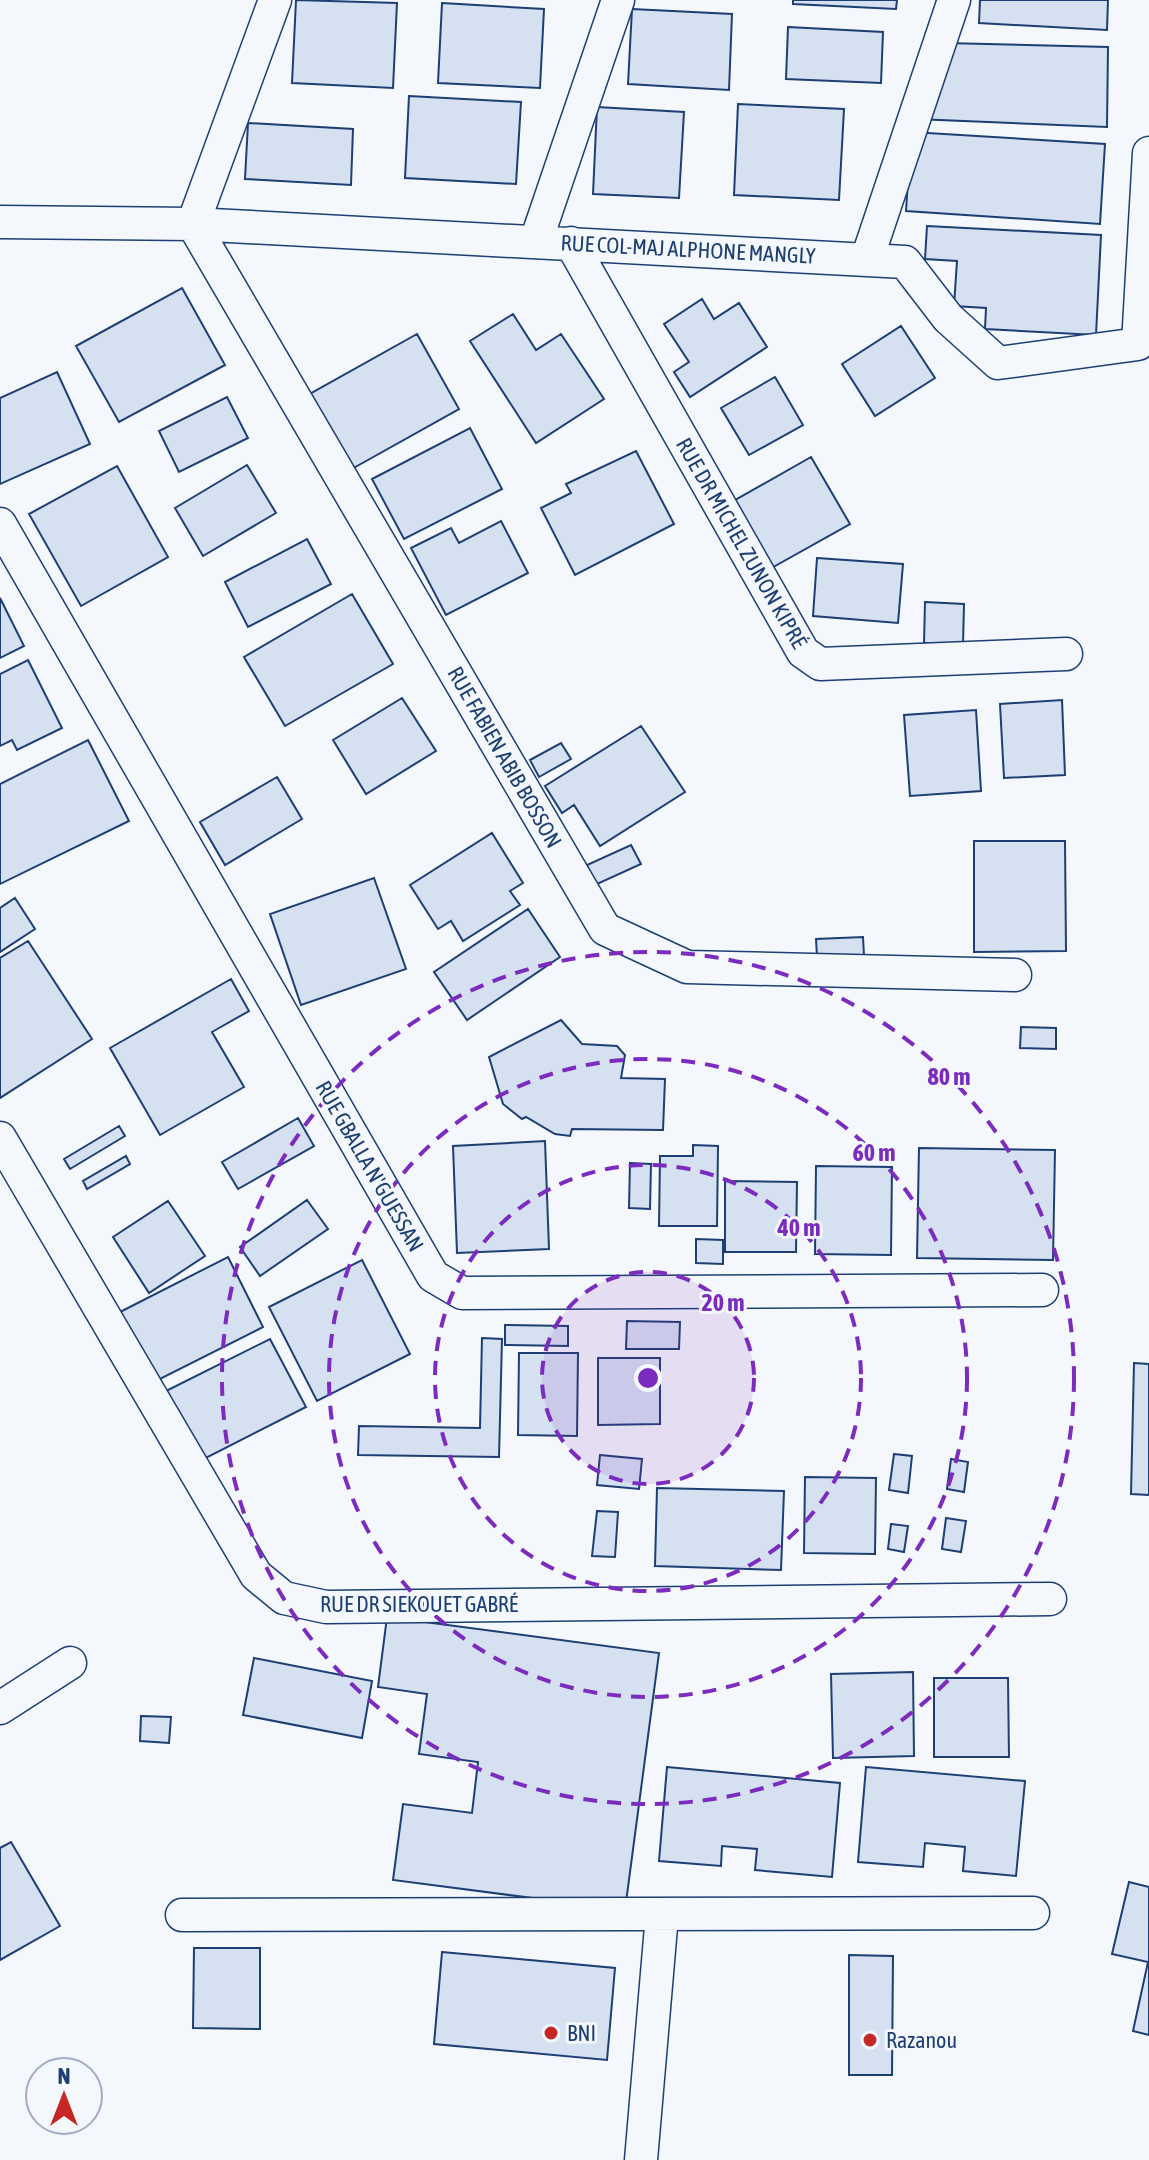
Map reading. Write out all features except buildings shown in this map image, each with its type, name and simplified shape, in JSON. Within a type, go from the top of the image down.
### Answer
[{"type":"street","points":[[193,224],[275,0]]},
{"type":"street","points":[[536,241],[618,0]]},
{"type":"street","points":[[867,259],[954,0]]},
{"type":"street","name":"RUE COL-MAJ ALPHONE MANGLY","points":[[0,222],[193,224],[905,262],[948,318],[998,363],[1138,344],[1149,153]]},
{"type":"street","name":"RUE FABIEN ABIB BOSSON","points":[[193,224],[605,929],[687,967],[1015,975]]},
{"type":"street","name":"RUE DR MICHEL ZUNON KIPRÉ","points":[[571,243],[803,652],[820,664],[1066,654]]},
{"type":"street","name":"RUE GBALLA N'GUESSAN","points":[[0,524],[433,1276],[462,1293],[1042,1290]]},
{"type":"street","name":"RUE DR SIEKOUET GABRÉ","points":[[0,1138],[256,1575],[284,1598],[326,1607],[1050,1599]]},
{"type":"street","points":[[0,1708],[70,1663]]},
{"type":"street","points":[[182,1915],[1033,1913]]},
{"type":"street","points":[[641,2160],[662,1915]]},
{"type":"place","name":"BNI","points":[[551,2033]]},
{"type":"place","name":"Razanou","points":[[870,2040]]}]
